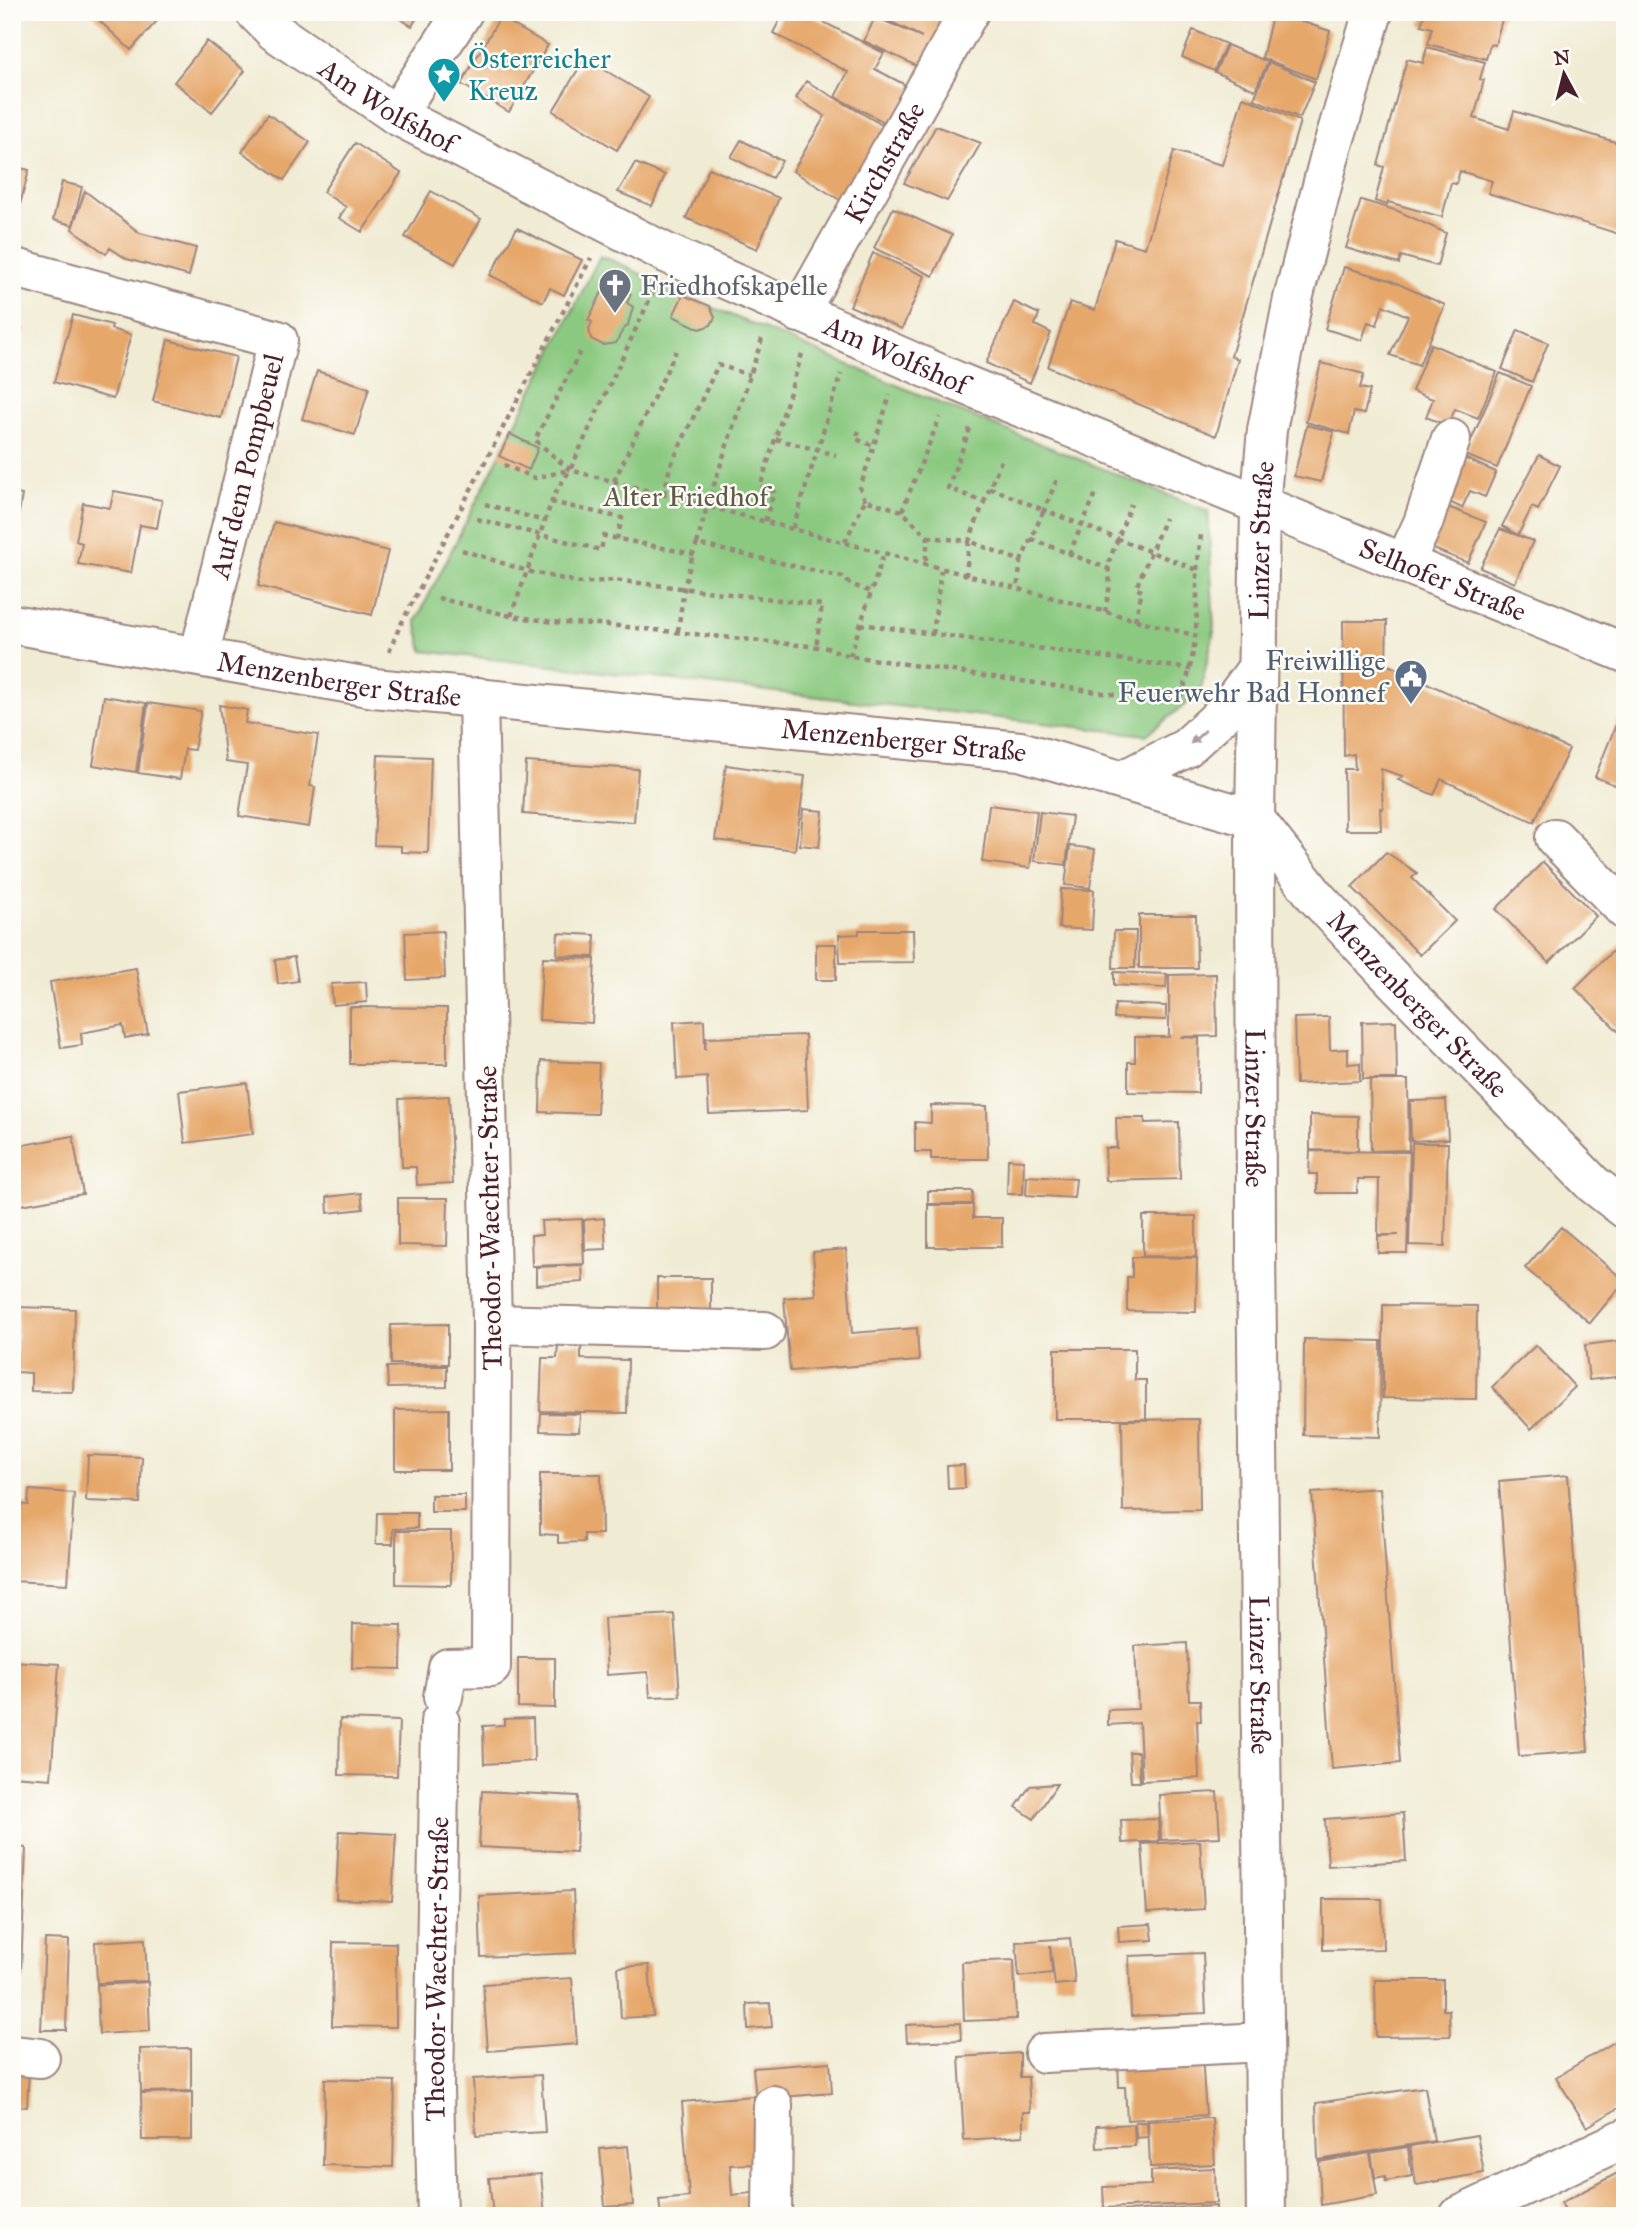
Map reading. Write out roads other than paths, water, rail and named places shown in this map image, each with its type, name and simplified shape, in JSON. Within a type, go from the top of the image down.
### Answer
[{"type":"street","name":"Am Wolfshof","points":[[255,12],[274,31],[396,116],[608,225],[799,313],[956,381],[1260,506]]},
{"type":"street","points":[[396,116],[463,12]]},
{"type":"street","name":"Kirchstraße","points":[[799,313],[969,12]]},
{"type":"street","name":"Linzer Straße","points":[[1266,2216],[1256,1246],[1255,818],[1260,506],[1267,430],[1290,310],[1330,155],[1373,12]]},
{"type":"street","name":"Auf dem Pompbeuel","points":[[12,267],[278,340],[199,656]]},
{"type":"street","points":[[1404,564],[1423,523],[1451,439]]},
{"type":"street","name":"Selhofer Straße","points":[[1260,506],[1625,653]]},
{"type":"street","name":"Menzenberger Straße","points":[[12,624],[374,688],[1020,751],[1255,818],[1316,897],[1384,970],[1593,1184],[1625,1209]]},
{"type":"street","points":[[1123,780],[1185,748],[1224,713],[1258,667]]},
{"type":"street","name":"Theodor-Waechter-Straße","points":[[437,2216],[434,2089],[442,1709],[448,1668],[491,1667],[492,1324],[478,697]]},
{"type":"street","points":[[1555,838],[1625,909]]},
{"type":"street","points":[[492,1324],[765,1331]]},
{"type":"street","points":[[1044,2053],[1264,2042]]},
{"type":"street","points":[[772,2216],[773,2105]]},
{"type":"street","points":[[1459,2216],[1625,2138]]},
{"type":"place","name":"Österreicher Kreuz","points":[[444,104]]},
{"type":"place","name":"Friedhofskapelle","points":[[615,315]]},
{"type":"place","name":"Freiwillige Feuerwehr Bad Honnef","points":[[1411,706]]},
{"type":"park label","name":"Alter Friedhof","points":[[686,496]]}]
